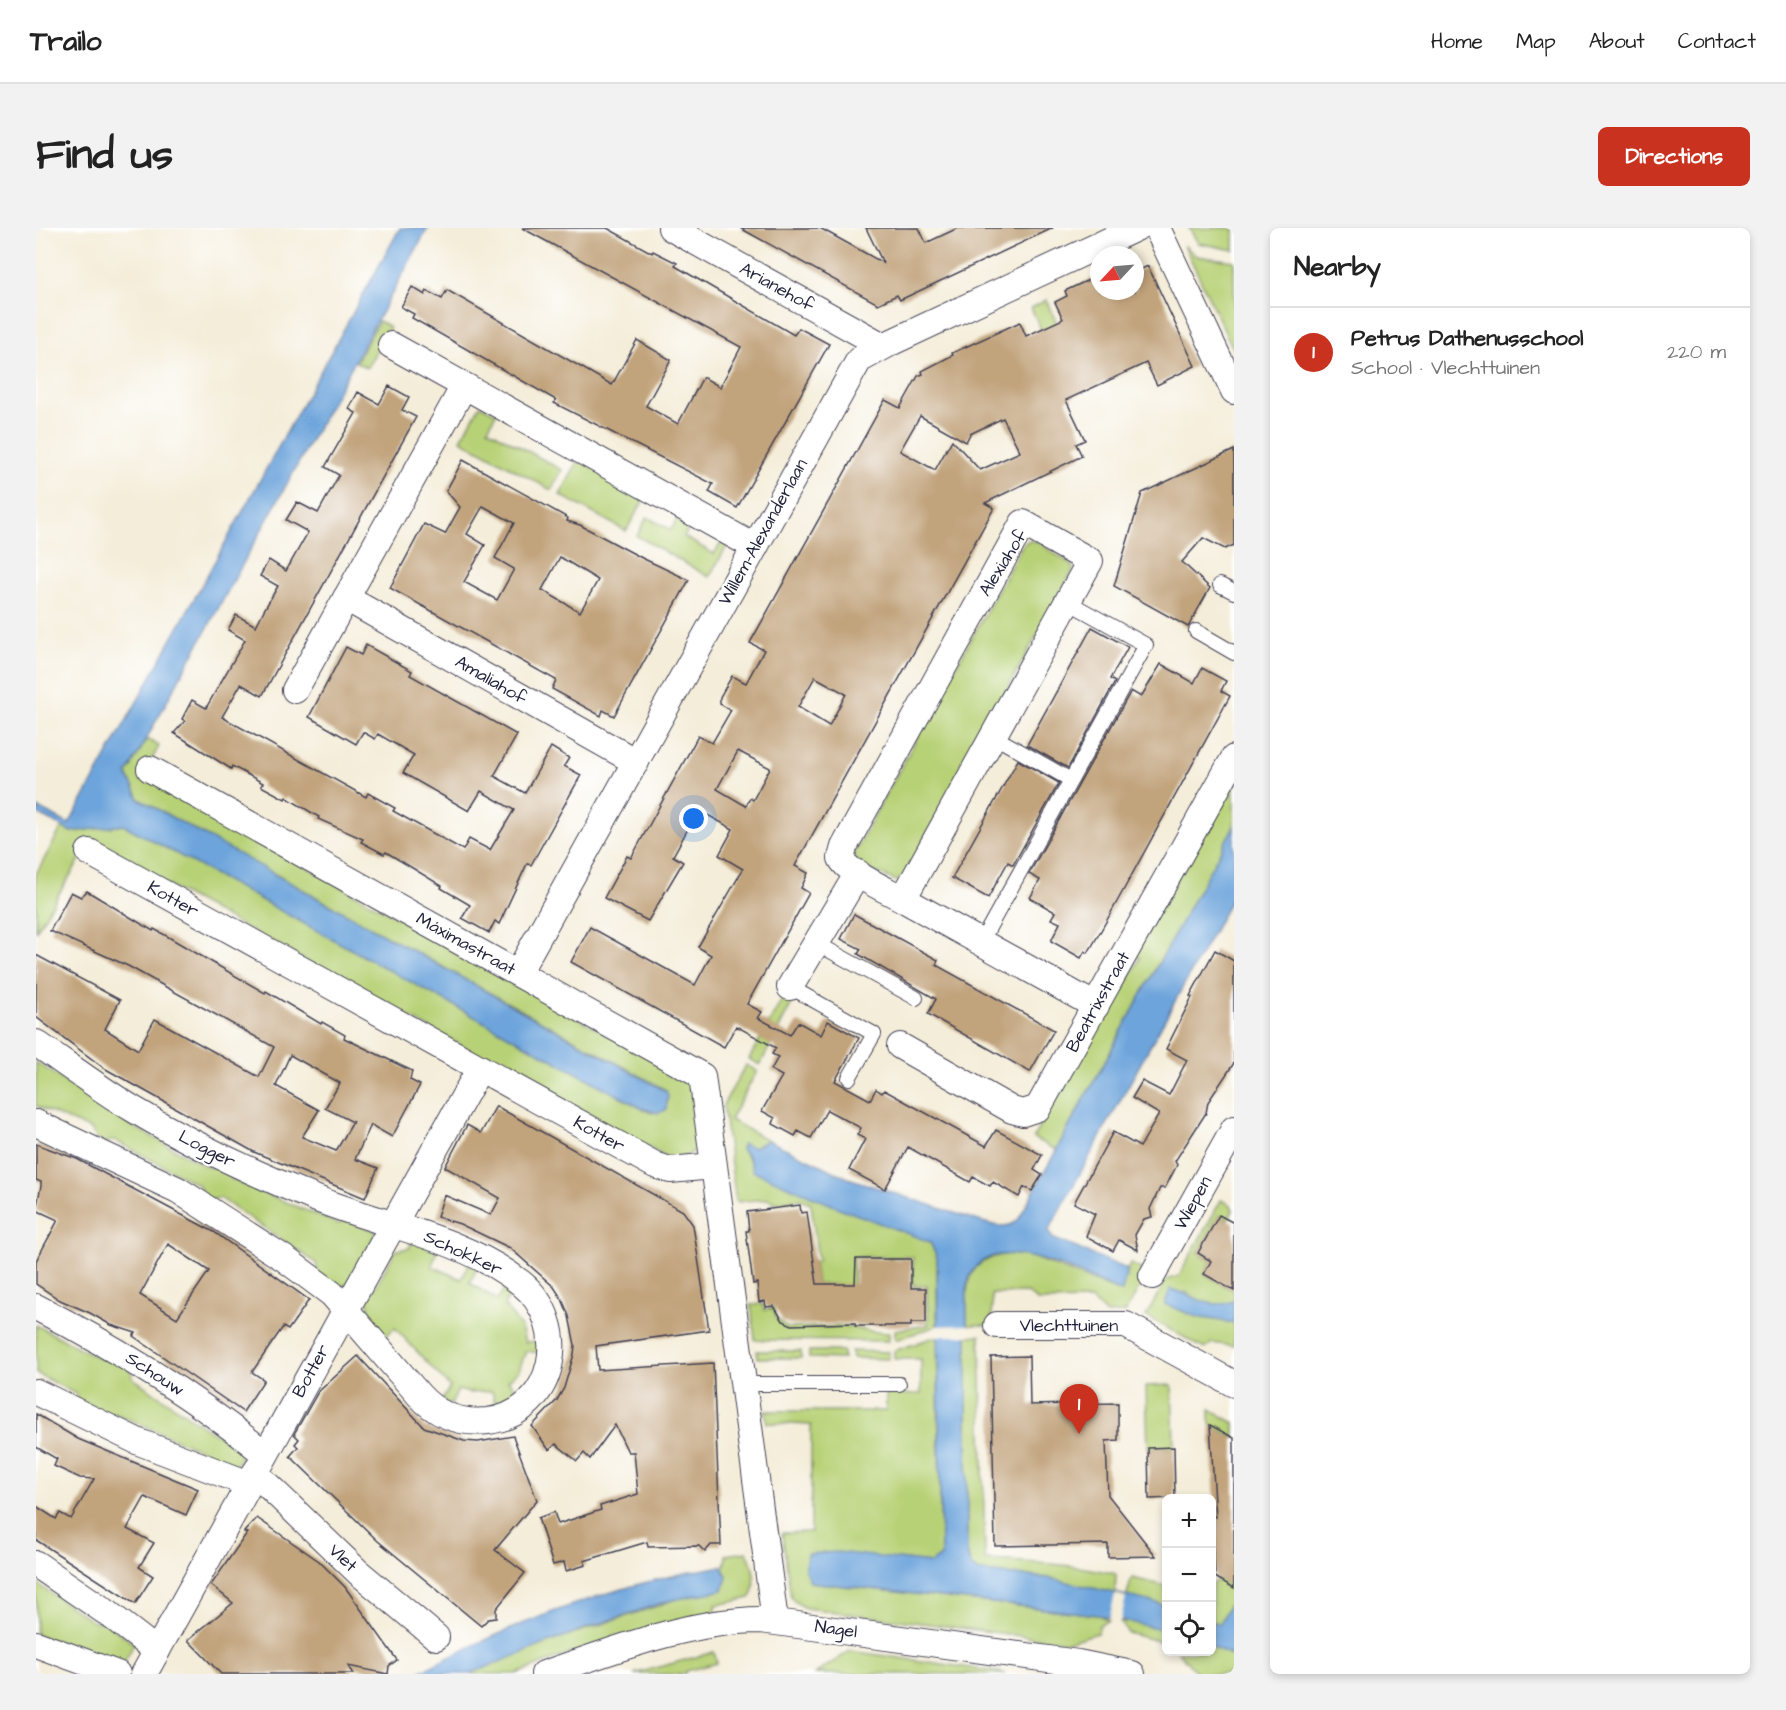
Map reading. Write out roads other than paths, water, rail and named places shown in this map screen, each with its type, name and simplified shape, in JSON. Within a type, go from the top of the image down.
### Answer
[{"type":"street","name":"Arianehof","points":[[671,228],[883,346]]},
{"type":"street","name":"Willem-Alexanderlaan","points":[[518,973],[859,360],[883,346],[1136,228]]},
{"type":"street","points":[[1157,228],[1234,391]]},
{"type":"street","points":[[391,345],[755,547]]},
{"type":"street","points":[[295,690],[464,386]]},
{"type":"street","name":"Alexiahof","points":[[903,899],[1090,561],[1023,523],[844,847],[842,862],[903,899],[1096,1006]]},
{"type":"street","name":"Amaliahof","points":[[346,598],[636,762]]},
{"type":"street","name":"Beatrixstraat","points":[[900,1046],[1012,1110],[1023,1113],[1033,1112],[1045,1099],[1234,758]]},
{"type":"street","name":"Máximastraat","points":[[150,769],[702,1076],[713,1166]]},
{"type":"street","name":"Kotter","points":[[89,852],[660,1168],[670,1170],[713,1166]]},
{"type":"street","points":[[790,987],[858,873]]},
{"type":"street","name":"Logger","points":[[36,1043],[134,1109],[220,1157],[325,1202],[393,1225]]},
{"type":"street","name":"Botter","points":[[152,1667],[256,1470],[480,1068]]},
{"type":"street","points":[[36,1123],[126,1163],[221,1215],[332,1294],[345,1311]]},
{"type":"street","name":"Wiepen","points":[[1152,1276],[1233,1134]]},
{"type":"street","points":[[713,1166],[775,1621]]},
{"type":"street","name":"Schokker","points":[[345,1311],[424,1401],[447,1416],[479,1422],[501,1418],[530,1400],[545,1381],[552,1358],[552,1332],[542,1306],[534,1295],[514,1278],[472,1254],[393,1225]]},
{"type":"street","name":"Schouw","points":[[36,1307],[145,1367],[203,1406],[256,1470]]},
{"type":"street","name":"Vlechttuinen","points":[[997,1325],[1126,1325],[1234,1384]]},
{"type":"street","points":[[36,1392],[139,1442],[256,1470]]},
{"type":"street","name":"Vlet","points":[[256,1470],[357,1572],[436,1637]]},
{"type":"street","points":[[36,1564],[103,1609],[152,1667]]},
{"type":"street","name":"Nagel","points":[[544,1674],[629,1646],[692,1629],[739,1621],[775,1621],[1028,1665],[1101,1666],[1132,1674]]},
{"type":"street","points":[[36,1644],[117,1674]]},
{"type":"lane","points":[[1220,585],[1234,592]]},
{"type":"lane","points":[[981,942],[1146,645],[1068,602]]},
{"type":"lane","points":[[1196,631],[1234,652]]},
{"type":"lane","points":[[993,736],[1071,780]]},
{"type":"lane","points":[[816,943],[915,998]]},
{"type":"lane","points":[[790,987],[874,1034],[849,1078]]},
{"type":"lane","points":[[744,1384],[899,1384]]},
{"type":"water","points":[[400,228],[428,228],[127,774],[139,799],[666,1091],[668,1095],[666,1110],[658,1113],[641,1108],[124,825],[71,832],[36,813],[36,807],[69,824]]},
{"type":"water","points":[[1234,826],[1234,894],[1049,1230],[1052,1238],[1127,1269],[1122,1292],[1060,1266],[1036,1258],[1012,1254],[992,1257],[976,1266],[967,1286],[967,1552],[971,1567],[980,1572],[1050,1578],[1162,1604],[1162,1629],[1098,1615],[810,1582],[805,1570],[807,1554],[838,1552],[931,1563],[941,1556],[937,1258],[930,1242],[839,1208],[753,1171],[749,1158],[741,1149],[743,1144],[753,1148],[768,1140],[848,1178],[982,1222],[1001,1226],[1010,1225],[1018,1220]]},
{"type":"water","points":[[1170,1289],[1209,1303],[1225,1304],[1234,1301],[1234,1323],[1197,1317],[1165,1304]]},
{"type":"water","points":[[722,1566],[727,1577],[723,1590],[668,1601],[581,1630],[469,1674],[416,1674],[489,1638],[564,1608],[642,1583]]},
{"type":"water","points":[[1234,1594],[1234,1657],[1216,1648],[1216,1622],[1220,1624]]},
{"type":"place","name":"Petrus Dathenusschool","points":[[1079,1434]]}]
